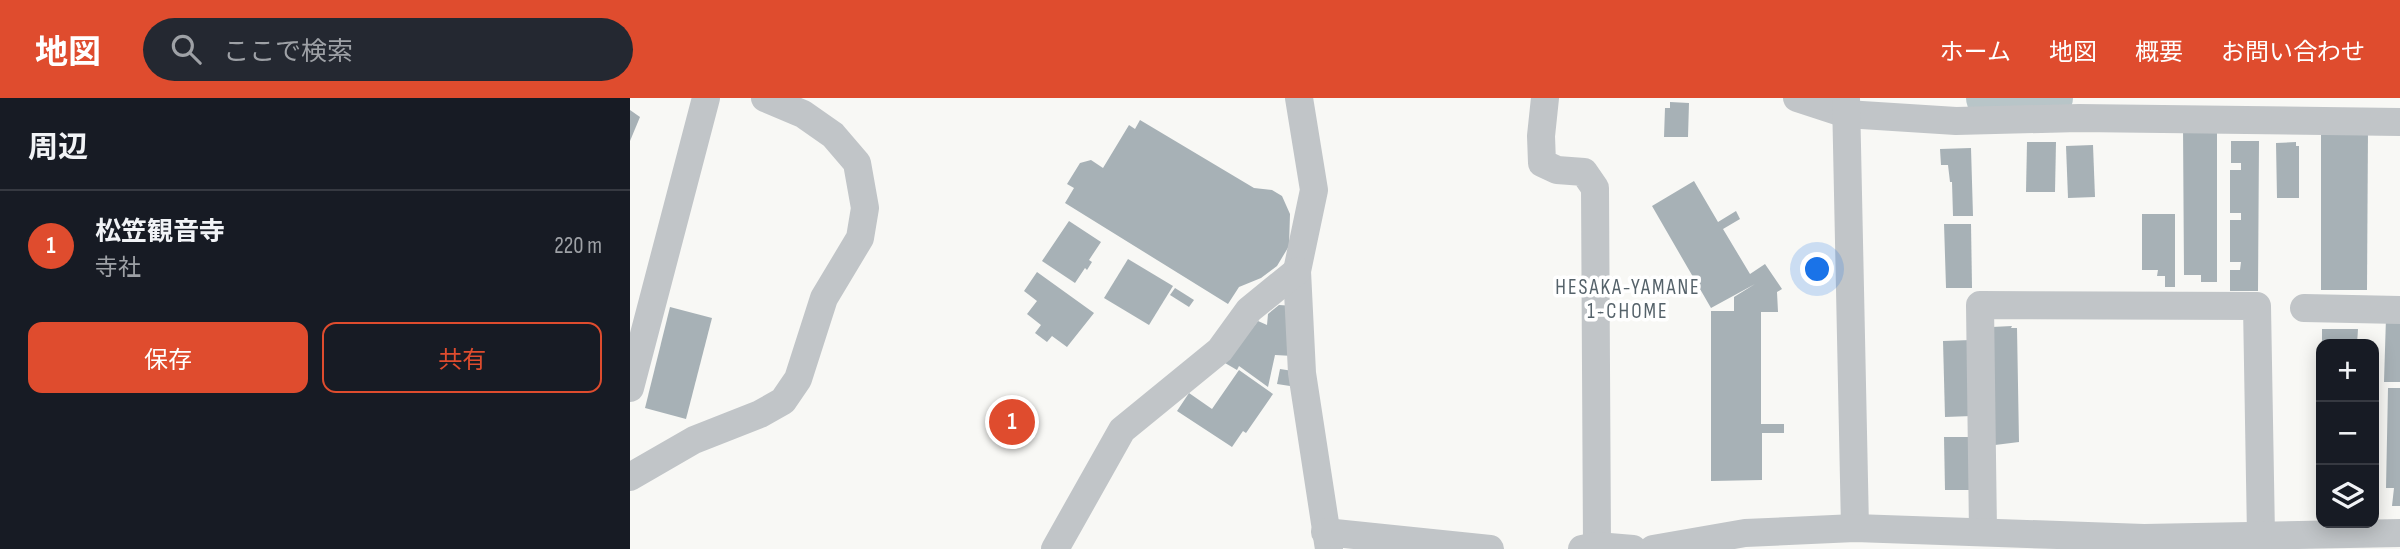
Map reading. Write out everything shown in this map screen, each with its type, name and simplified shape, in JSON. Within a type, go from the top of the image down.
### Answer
[{"type":"street","points":[[630,388],[706,98]]},
{"type":"street","points":[[630,477],[694,440],[760,414],[783,401],[798,379],[824,298],[860,238],[865,208],[857,163],[834,135],[803,114],[765,98]]},
{"type":"street","points":[[1298,98],[1314,190],[1297,271],[1302,373],[1327,540],[1490,549]]},
{"type":"street","points":[[1545,98],[1541,136],[1542,163],[1557,170],[1584,172],[1595,188],[1589,548],[1633,549]]},
{"type":"street","points":[[1797,98],[1956,121],[2093,118],[2400,122]]},
{"type":"street","points":[[1846,105],[1854,528]]},
{"type":"street","points":[[1055,549],[1122,430],[1220,350],[1249,310],[1297,271]]},
{"type":"street","points":[[1983,532],[1980,305],[2257,306],[2261,536]]},
{"type":"street","points":[[2304,308],[2400,310]]},
{"type":"street","points":[[1653,549],[1854,528],[1983,532],[2144,544],[2261,536],[2400,533]]},
{"type":"building","points":[[1670,102],[1689,103],[1688,137],[1664,137],[1665,108],[1670,108]]},
{"type":"building","points":[[630,110],[640,117],[630,141]]},
{"type":"building","points":[[1140,120],[1254,188],[1272,190],[1282,196],[1290,214],[1289,246],[1277,266],[1261,278],[1239,287],[1228,304],[1065,203],[1074,188],[1067,184],[1080,163],[1091,160],[1103,168],[1129,125],[1135,129]]},
{"type":"building","points":[[2183,126],[2217,126],[2217,282],[2201,282],[2201,275],[2184,275]]},
{"type":"building","points":[[2321,128],[2368,128],[2367,290],[2321,290]]},
{"type":"building","points":[[2231,141],[2259,141],[2258,291],[2230,291],[2230,270],[2240,270],[2241,262],[2230,262],[2230,220],[2241,220],[2241,213],[2230,213],[2230,170],[2241,170],[2241,163],[2231,163]]},
{"type":"building","points":[[2027,142],[2056,142],[2055,192],[2026,192]]},
{"type":"building","points":[[2296,142],[2296,146],[2299,146],[2299,198],[2277,198],[2276,143]]},
{"type":"building","points":[[2093,145],[2095,197],[2068,198],[2066,146]]},
{"type":"building","points":[[1971,148],[1973,216],[1953,216],[1952,182],[1948,165],[1941,165],[1940,149]]},
{"type":"building","points":[[1694,181],[1718,222],[1736,211],[1740,219],[1723,229],[1750,274],[1765,264],[1782,289],[1777,292],[1778,312],[1761,312],[1761,424],[1784,424],[1784,433],[1762,433],[1762,480],[1711,481],[1711,311],[1734,311],[1734,297],[1755,284],[1711,308],[1652,206]]},
{"type":"building","points":[[2142,214],[2175,214],[2175,287],[2165,287],[2165,276],[2157,276],[2158,270],[2142,270]]},
{"type":"building","points":[[1069,221],[1101,242],[1089,260],[1092,262],[1087,270],[1085,268],[1075,283],[1042,261]]},
{"type":"building","points":[[1944,224],[1971,224],[1972,288],[1946,288]]},
{"type":"building","points":[[1128,259],[1173,286],[1149,325],[1104,298]]},
{"type":"building","points":[[1037,272],[1094,313],[1067,347],[1052,336],[1047,342],[1035,333],[1041,325],[1027,314],[1037,301],[1024,291]]},
{"type":"building","points":[[1175,288],[1194,300],[1189,307],[1170,295]]},
{"type":"building","points":[[1279,305],[1295,306],[1293,356],[1275,355],[1268,387],[1239,366],[1237,370],[1225,363],[1258,321],[1267,325],[1268,314]]},
{"type":"building","points":[[670,307],[712,318],[686,419],[645,408]]},
{"type":"building","points":[[2386,317],[2400,321],[2400,382],[2384,382]]},
{"type":"building","points":[[2012,326],[2011,328],[2017,328],[2019,442],[1995,445],[1992,327]]},
{"type":"building","points":[[2322,329],[2358,329],[2357,339],[2322,339]]},
{"type":"building","points":[[1971,340],[1972,416],[1945,417],[1943,341]]},
{"type":"building","points":[[1280,369],[1293,371],[1290,386],[1277,384]]},
{"type":"building","points":[[1239,370],[1273,394],[1246,433],[1243,431],[1232,447],[1177,411],[1189,393],[1212,409]]},
{"type":"building","points":[[2388,388],[2400,388],[2400,506],[2392,506],[2394,488],[2386,488]]},
{"type":"building","points":[[1944,437],[1973,437],[1974,490],[1945,490]]},
{"type":"waterway","points":[[1989,98],[2050,98]]},
{"type":"place","name":"松笠観音寺","points":[[1012,422]]},
{"type":"district","name":"HESAKA-YAMANE 1-CHOME","points":[[1628,299]]}]
